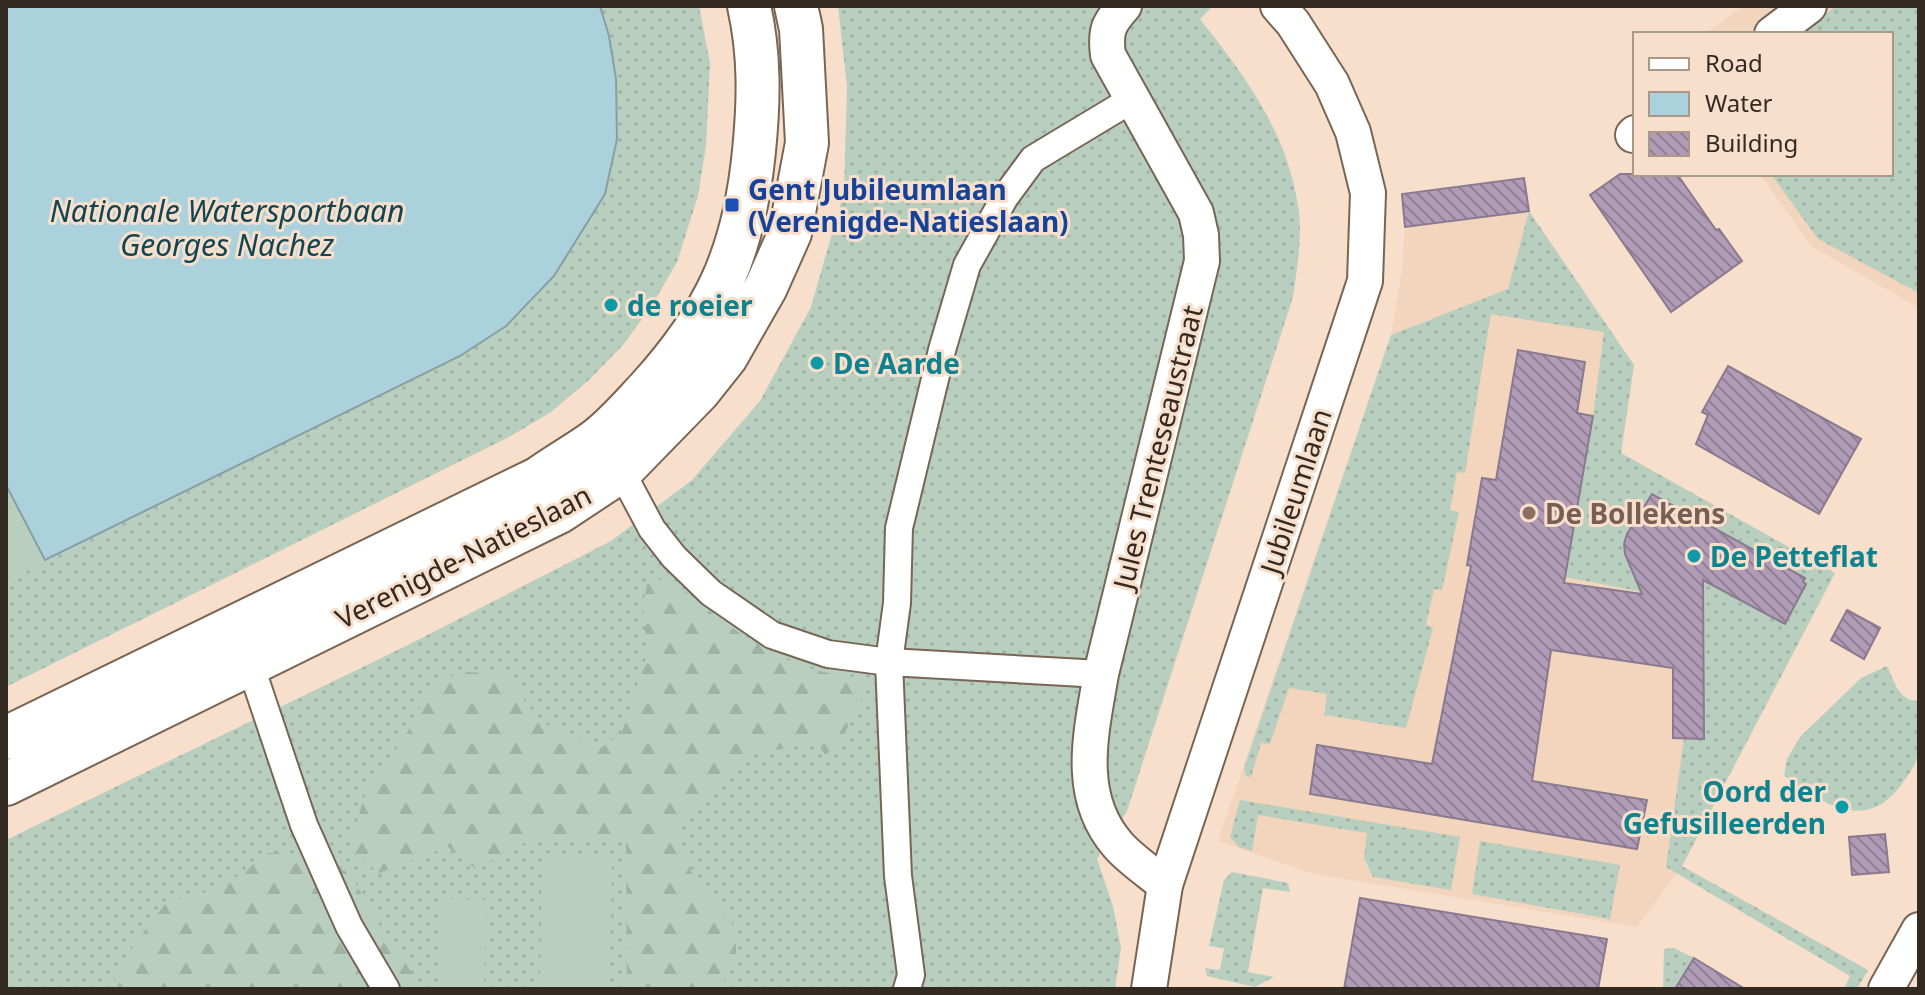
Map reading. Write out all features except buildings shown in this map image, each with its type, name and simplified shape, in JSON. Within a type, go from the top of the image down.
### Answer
[{"type":"street","name":"Verenigde-Natieslaan","points":[[6,738],[539,478],[597,440],[638,400],[693,335],[713,302],[739,242],[751,189],[760,95],[755,34],[749,6]]},
{"type":"street","name":"Verenigde-Natieslaan","points":[[6,784],[559,512],[621,471],[699,391],[726,357],[766,287],[790,233],[807,143],[801,29],[796,6]]},
{"type":"street","name":"Jules Trenteseaustraat","points":[[1124,6],[1112,19],[1106,35],[1108,55],[1196,213],[1202,261],[1101,674],[1092,729],[1089,781],[1097,816],[1119,846],[1165,885]]},
{"type":"street","name":"Jubileumlaan","points":[[1149,989],[1165,885],[1365,281],[1368,193],[1353,132],[1332,84],[1293,23],[1278,6]]},
{"type":"street","points":[[1775,32],[1809,6]]},
{"type":"street","points":[[907,989],[911,975],[898,876],[889,662],[897,603],[899,528],[942,350],[967,265],[1005,197],[1033,159],[1131,100]]},
{"type":"street","points":[[621,471],[652,529],[674,557],[711,593],[772,635],[828,654],[889,662],[1101,674]]},
{"type":"street","points":[[250,664],[304,825],[349,926],[386,989]]},
{"type":"street","points":[[1886,989],[1919,930]]},
{"type":"shaded area","points":[[1743,6],[1919,6],[1919,308],[1811,246],[1761,176],[1893,176],[1893,32],[1707,32]]},
{"type":"shaded area","name":"De Bollekens","points":[[1524,178],[1529,211],[1634,365],[1621,453],[1835,573],[1682,866],[1637,927],[1314,874],[1218,841],[1391,335],[1402,271],[1405,227],[1402,194]]},
{"type":"green space","points":[[600,6],[699,6],[710,63],[706,146],[698,196],[677,262],[651,307],[623,345],[590,379],[551,412],[511,436],[6,687],[6,584],[45,560],[460,356],[506,326],[616,79]]},
{"type":"green space","points":[[838,6],[1213,6],[1200,19],[1262,106],[1292,179],[1300,228],[1293,297],[1127,811],[1097,859],[1113,906],[1121,948],[1115,989],[6,989],[6,840],[406,646],[611,541],[692,480],[760,401],[811,307],[844,192],[847,87]]},
{"type":"green space","points":[[1837,6],[1919,6],[1919,293],[1818,239],[1772,176],[1893,176],[1893,32],[1798,32]]},
{"type":"green space","points":[[1529,211],[1634,365],[1621,453],[1835,573],[1682,866],[1868,970],[1857,989],[1844,989],[1850,976],[1666,867],[1684,739],[1704,739],[1704,621],[1658,595],[1565,577],[1604,332],[1491,314],[1465,473],[1457,472],[1450,510],[1459,512],[1442,590],[1434,589],[1426,625],[1433,628],[1406,728],[1324,715],[1327,694],[1289,688],[1270,744],[1261,743],[1251,777],[1246,776],[1244,768],[1391,335],[1508,289]]},
{"type":"green space","points":[[6,485],[45,560],[6,584]]},
{"type":"green space","points":[[671,579],[722,621],[779,656],[825,672],[864,678],[857,710],[826,756],[816,742],[749,755],[703,796],[678,831],[695,883],[736,928],[736,960],[720,989],[627,989],[626,840],[527,842],[476,869],[448,847],[379,873],[349,849],[364,797],[408,731],[426,695],[457,672],[502,673],[543,723],[601,748],[622,732],[647,655],[643,603],[648,581]]},
{"type":"green space","points":[[1887,666],[1902,694],[1919,701],[1918,756],[1898,789],[1884,802],[1856,811],[1827,803],[1784,776],[1787,759],[1800,737],[1861,678]]},
{"type":"green space","points":[[1240,800],[1460,837],[1451,890],[1373,877],[1364,858],[1367,833],[1258,815],[1252,851],[1239,847],[1230,837]]},
{"type":"green space","points":[[1480,841],[1620,865],[1610,919],[1472,894]]},
{"type":"green space","points":[[265,853],[291,853],[349,872],[380,926],[420,985],[426,989],[110,989],[134,945],[166,903],[217,889],[246,871]]},
{"type":"green space","points":[[542,853],[612,854],[610,989],[540,989]]},
{"type":"green space","points":[[1232,872],[1288,883],[1290,892],[1263,888],[1248,972],[1274,977],[1255,987],[1207,976],[1205,968],[1220,970],[1224,948],[1209,946],[1224,880]]},
{"type":"green space","points":[[441,899],[486,900],[484,989],[440,989]]},
{"type":"green space","points":[[1674,948],[1694,958],[1675,989],[1663,989],[1664,949]]},
{"type":"water","name":"Nationale Watersportbaan Georges Nachez","points":[[6,6],[600,6],[616,79],[617,139],[605,194],[554,276],[506,326],[460,356],[45,560],[6,485]]},
{"type":"place","name":"Gent Jubileumlaan (Verenigde-Natieslaan)","points":[[732,205]]},
{"type":"place","name":"de roeier","points":[[611,305]]},
{"type":"place","name":"De Aarde","points":[[817,363]]},
{"type":"place","name":"De Bollekens","points":[[1529,513]]},
{"type":"place","name":"De Petteflat","points":[[1694,556]]},
{"type":"place","name":"Oord der Gefusilleerden","points":[[1842,807]]}]
